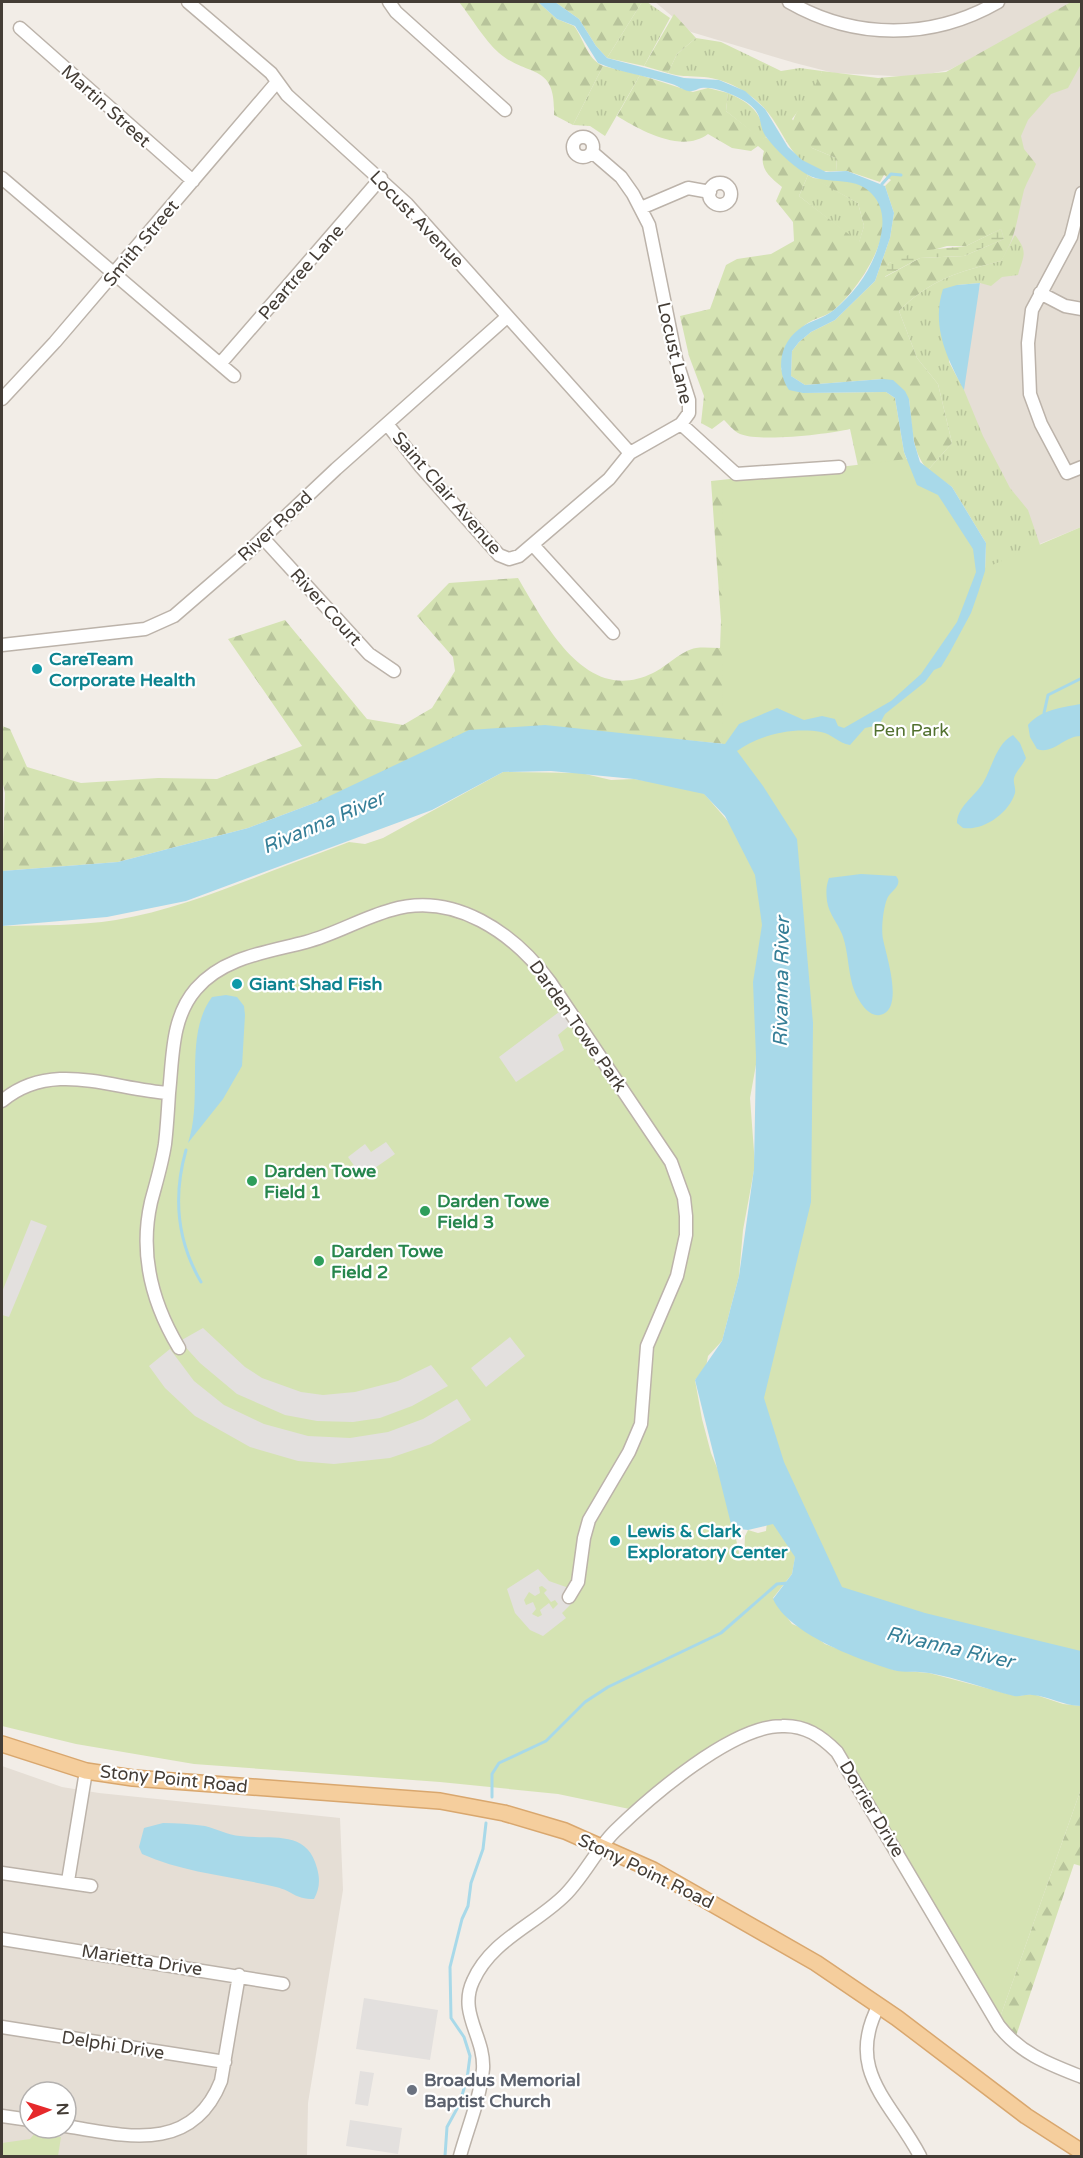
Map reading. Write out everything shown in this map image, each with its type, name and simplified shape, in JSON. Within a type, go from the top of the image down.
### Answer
[{"type":"main road","name":"Stony Point Road","points":[[2,1744],[86,1771],[159,1781],[440,1801],[526,1819],[603,1846],[720,1907],[816,1963],[879,2006],[1026,2116],[1082,2152]]},
{"type":"street","name":"Locust Avenue","points":[[188,2],[271,73],[304,112],[381,178],[415,212],[630,453]]},
{"type":"street","points":[[389,2],[396,12],[505,110]]},
{"type":"street","points":[[789,2],[828,20],[883,31],[925,29],[947,24],[998,2]]},
{"type":"street","name":"Martin Street","points":[[20,28],[193,182]]},
{"type":"street","name":"Smith Street","points":[[2,399],[115,273],[277,82]]},
{"type":"street","name":"Locust Lane","points":[[509,559],[519,556],[533,545],[609,478],[630,453],[681,424],[688,413],[689,400],[676,359],[651,235],[641,208],[621,177],[592,152]]},
{"type":"street","points":[[2,178],[234,376]]},
{"type":"street","name":"Peartree Lane","points":[[220,364],[381,178]]},
{"type":"street","points":[[641,208],[688,188],[710,192]]},
{"type":"street","points":[[1081,195],[1071,237],[1032,310],[1028,343],[1030,394],[1041,424],[1066,473],[1082,467]]},
{"type":"street","points":[[1040,293],[1065,306],[1082,309]]},
{"type":"street","name":"River Road","points":[[2,645],[129,632],[158,624],[188,606],[507,317]]},
{"type":"street","name":"Saint Clair Avenue","points":[[387,424],[473,528],[499,555],[509,559]]},
{"type":"street","points":[[681,424],[736,474],[839,467]]},
{"type":"street","name":"River Court","points":[[263,538],[369,654],[394,671]]},
{"type":"street","points":[[533,545],[613,633]]},
{"type":"street","name":"Darden Towe Park","points":[[179,1348],[166,1327],[153,1293],[146,1241],[151,1203],[165,1144],[176,1030],[187,1002],[205,980],[224,966],[315,939],[390,910],[432,904],[457,910],[496,930],[539,967],[671,1161],[684,1198],[686,1215],[686,1235],[677,1276],[647,1346],[641,1424],[629,1452],[589,1521],[584,1538],[579,1582],[569,1598]]},
{"type":"street","points":[[2,1101],[34,1082],[57,1077],[82,1078],[132,1089],[169,1093]]},
{"type":"street","name":"Dorrier Drive","points":[[460,2157],[477,2100],[483,2068],[480,2047],[468,2010],[473,1981],[501,1944],[562,1898],[615,1831],[667,1786],[736,1738],[761,1729],[782,1726],[797,1727],[818,1734],[837,1752],[850,1770],[999,2026],[1009,2039],[1028,2054],[1082,2077]]},
{"type":"street","points":[[68,1881],[86,1771]]},
{"type":"street","points":[[2,1873],[91,1886]]},
{"type":"street","name":"Marietta Drive","points":[[2,1939],[283,1983]]},
{"type":"street","points":[[78,2128],[142,2137],[171,2132],[191,2121],[209,2103],[221,2081],[239,1975]]},
{"type":"street","points":[[879,2006],[866,2035],[865,2046],[870,2071],[920,2157]]},
{"type":"street","name":"Delphi Drive","points":[[2,2027],[225,2062]]},
{"type":"street","points":[[2,2116],[18,2118]]},
{"type":"shaded area","points":[[655,2],[1078,2],[949,70],[913,77],[834,73],[795,63],[691,32]]},
{"type":"shaded area","points":[[1081,49],[1081,527],[1030,548],[956,385],[1018,125]]},
{"type":"shaded area","points":[[567,1006],[576,1020],[558,1035],[564,1050],[516,1082],[499,1057]]},
{"type":"shaded area","points":[[386,1142],[395,1154],[362,1177],[348,1157],[365,1144],[371,1152]]},
{"type":"shaded area","points":[[31,1220],[47,1226],[9,1317],[2,1315],[2,1292]]},
{"type":"shaded area","points":[[203,1328],[245,1367],[262,1378],[301,1392],[323,1395],[355,1392],[398,1381],[431,1365],[448,1386],[412,1406],[380,1418],[353,1422],[317,1421],[285,1415],[237,1394],[200,1363],[180,1341]]},
{"type":"shaded area","points":[[510,1337],[525,1356],[486,1387],[471,1368]]},
{"type":"shaded area","points":[[170,1349],[194,1381],[224,1405],[264,1424],[308,1436],[350,1438],[388,1432],[423,1419],[457,1399],[471,1420],[431,1444],[390,1458],[334,1464],[298,1461],[250,1447],[195,1416],[165,1388],[149,1366]]},
{"type":"shaded area","points":[[538,1569],[549,1581],[566,1587],[572,1603],[562,1613],[566,1618],[543,1636],[530,1630],[515,1613],[507,1589]],"holes":[[[542,1586],[547,1590],[544,1593],[551,1602],[555,1600],[558,1604],[553,1609],[549,1603],[540,1610],[542,1615],[538,1617],[532,1614],[536,1609],[533,1602],[526,1605],[524,1600],[529,1592],[535,1596],[540,1593],[539,1587]]]},
{"type":"shaded area","points":[[2,1766],[62,1787],[99,1793],[340,1818],[343,1890],[308,2103],[307,2156],[2,2156]]},
{"type":"shaded area","points":[[364,1998],[438,2010],[430,2060],[356,2049]]},
{"type":"shaded area","points":[[360,2071],[374,2073],[368,2106],[355,2104]]},
{"type":"shaded area","points":[[350,2120],[402,2128],[398,2154],[346,2146]]},
{"type":"green space","points":[[459,2],[538,2],[557,19],[574,26],[589,54],[603,66],[573,125],[554,115],[550,86],[545,79],[499,53]]},
{"type":"green space","points":[[555,2],[642,2],[607,58],[596,46],[579,19]]},
{"type":"green space","points":[[642,2],[647,2],[670,18],[644,66],[607,58]]},
{"type":"green space","points":[[1071,2],[1081,2],[1081,64],[1068,88],[1051,94],[1028,120],[1021,136],[1024,149],[1036,164],[1024,190],[1013,235],[1001,261],[946,278],[922,291],[899,311],[917,358],[938,384],[952,443],[928,470],[922,463],[915,446],[909,399],[883,379],[805,385],[791,376],[792,351],[799,342],[811,332],[835,320],[875,281],[890,238],[894,213],[885,186],[891,180],[884,175],[880,182],[847,171],[837,171],[836,158],[812,148],[791,129],[796,114],[822,71],[878,78],[946,72]],"holes":[[[1001,229],[1004,239],[964,256],[920,258],[885,277],[889,263],[947,246],[966,246]]]},
{"type":"green space","points":[[674,14],[696,38],[677,54],[668,73],[644,66]]},
{"type":"green space","points":[[696,38],[721,42],[781,71],[800,68],[822,71],[818,85],[792,119],[812,148],[836,158],[837,171],[822,171],[810,167],[801,160],[765,109],[737,87],[712,78],[668,73],[677,54]]},
{"type":"green space","points":[[603,66],[640,75],[605,136],[590,126],[573,125]]},
{"type":"green space","points":[[640,75],[693,92],[708,88],[728,93],[726,111],[762,139],[766,137],[808,175],[799,196],[859,242],[864,226],[858,203],[812,178],[856,183],[877,197],[883,213],[883,230],[868,267],[857,285],[834,310],[802,328],[781,369],[803,393],[886,392],[895,398],[904,452],[916,485],[973,549],[976,572],[966,602],[725,744],[674,739],[317,802],[248,828],[118,862],[2,871],[5,793],[2,780],[2,726],[10,729],[27,767],[81,783],[158,778],[217,779],[302,746],[228,639],[285,620],[367,719],[403,725],[432,708],[455,671],[453,657],[417,616],[449,583],[518,578],[541,617],[571,655],[588,670],[608,679],[629,680],[653,673],[691,649],[720,648],[721,621],[711,481],[858,466],[850,429],[810,435],[760,437],[738,433],[724,420],[712,429],[701,423],[704,396],[689,356],[680,316],[710,309],[726,265],[737,259],[771,254],[794,241],[793,222],[776,201],[782,187],[766,172],[763,163],[764,151],[758,146],[751,151],[732,148],[708,134],[698,140],[674,141],[637,128],[617,116]]},
{"type":"green space","points":[[728,93],[754,109],[766,137],[762,140],[726,111]]},
{"type":"green space","points":[[808,175],[858,203],[864,226],[859,243],[799,196]]},
{"type":"green space","points":[[1001,229],[1004,239],[964,256],[920,258],[884,277],[889,263],[918,251],[966,246]]},
{"type":"green space","points":[[1015,235],[1023,251],[1018,275],[1002,277],[991,286],[980,283],[957,285],[949,362],[1010,488],[1028,510],[1041,548],[985,571],[986,543],[952,487],[928,470],[952,443],[938,384],[917,358],[899,311],[922,291],[946,278],[1001,261]]},
{"type":"green space","name":"Pen Park","points":[[915,458],[982,548],[976,572],[1081,527],[1081,1658],[873,1615],[795,1558],[792,1574],[773,1598],[792,1624],[807,1630],[825,1644],[894,1670],[929,1673],[1016,1696],[1033,1694],[1063,1704],[1081,1706],[1081,1789],[997,2026],[915,1884],[821,1738],[779,1729],[739,1739],[639,1811],[558,1794],[440,1782],[194,1764],[76,1744],[2,1726],[2,926],[102,922],[168,908],[349,842],[365,844],[383,838],[503,772],[581,773],[611,780],[634,779],[701,790],[732,826],[766,887],[759,1048],[750,1098],[755,1165],[743,1230],[739,1276],[722,1341],[708,1356],[706,1367],[695,1380],[702,1419],[711,1453],[724,1485],[740,1557],[744,1558],[745,1536],[748,1530],[758,1533],[766,1531],[767,1522],[773,1524],[745,1433],[789,850],[722,763],[723,481]]},
{"type":"green space","points":[[1081,1789],[1081,1866],[1074,1864],[1016,2036],[997,2026]]},
{"type":"green space","points":[[23,2140],[61,2140],[58,2156],[2,2156],[2,2143]]},
{"type":"water","name":"Rivanna River","points":[[538,2],[555,2],[579,19],[596,46],[607,58],[684,78],[719,80],[745,91],[765,109],[788,147],[802,160],[826,172],[847,171],[885,186],[894,213],[890,238],[875,281],[835,320],[811,332],[799,342],[792,351],[791,376],[805,385],[893,380],[905,391],[909,399],[914,442],[920,462],[952,487],[986,543],[985,571],[971,613],[941,667],[934,670],[925,682],[885,714],[879,725],[865,728],[850,745],[825,733],[799,731],[766,737],[737,751],[797,839],[813,1023],[811,1202],[764,1398],[784,1462],[842,1587],[925,1613],[1081,1651],[1081,1706],[1038,1696],[1014,1696],[929,1673],[893,1670],[843,1652],[793,1623],[781,1612],[773,1599],[792,1574],[795,1557],[773,1524],[748,1530],[732,1528],[695,1380],[722,1341],[739,1276],[754,1169],[756,1057],[753,982],[762,925],[755,875],[725,816],[704,794],[634,779],[551,771],[503,772],[432,810],[186,901],[107,917],[2,926],[2,871],[118,862],[248,828],[317,802],[469,730],[545,725],[725,744],[739,724],[777,708],[804,720],[822,716],[835,719],[838,726],[844,728],[891,701],[921,674],[957,622],[976,572],[973,549],[938,495],[917,485],[904,452],[895,398],[886,392],[803,393],[789,390],[782,375],[783,351],[792,336],[802,327],[834,310],[857,286],[870,267],[878,246],[882,224],[882,213],[875,198],[864,187],[847,182],[820,179],[798,169],[767,138],[754,109],[737,97],[711,88],[688,91],[672,84],[598,63],[575,26],[557,19]]},
{"type":"water","points":[[980,283],[964,390],[943,341],[940,329],[940,303],[943,289]]},
{"type":"water","points":[[1081,704],[1081,736],[1069,739],[1048,750],[1037,749],[1030,737],[1028,725],[1045,713]]},
{"type":"water","points":[[1013,735],[1020,743],[1026,758],[1014,778],[1015,791],[1012,800],[1001,814],[987,824],[963,828],[957,823],[960,812],[980,788],[1002,744]]},
{"type":"water","points":[[861,874],[896,876],[898,881],[887,899],[883,914],[882,935],[893,993],[887,1011],[880,1015],[868,1011],[855,993],[845,942],[827,901],[826,889],[829,878]]},
{"type":"water","points":[[226,995],[237,997],[244,1006],[242,1066],[223,1099],[188,1143],[194,1106],[198,1030],[203,1013],[212,997]]},
{"type":"water","points":[[163,1823],[205,1826],[236,1835],[287,1839],[297,1842],[305,1847],[312,1856],[317,1868],[319,1883],[316,1895],[314,1899],[302,1898],[276,1887],[174,1866],[142,1854],[139,1847],[144,1828]]},
{"type":"waterway","points":[[882,184],[891,174],[901,175]]},
{"type":"waterway","points":[[1044,713],[1048,695],[1082,678]]},
{"type":"waterway","points":[[186,1150],[179,1184],[180,1218],[187,1251],[201,1282]]},
{"type":"waterway","points":[[492,1797],[492,1774],[499,1763],[546,1741],[585,1702],[608,1687],[721,1633],[777,1584],[788,1583]]},
{"type":"waterway","points":[[445,2156],[447,2127],[459,2105],[467,2079],[470,2056],[464,2037],[451,2018],[450,1967],[462,1919],[468,1906],[471,1883],[483,1849],[486,1823]]},
{"type":"place","name":"CareTeam Corporate Health","points":[[37,669]]},
{"type":"place","name":"Giant Shad Fish","points":[[237,984]]},
{"type":"place","name":"Darden Towe Field 1","points":[[252,1181]]},
{"type":"place","name":"Darden Towe Field 3","points":[[425,1211]]},
{"type":"place","name":"Darden Towe Field 2","points":[[319,1261]]},
{"type":"place","name":"Lewis & Clark Exploratory Center","points":[[615,1541]]},
{"type":"place","name":"Broadus Memorial Baptist Church","points":[[412,2090]]}]
